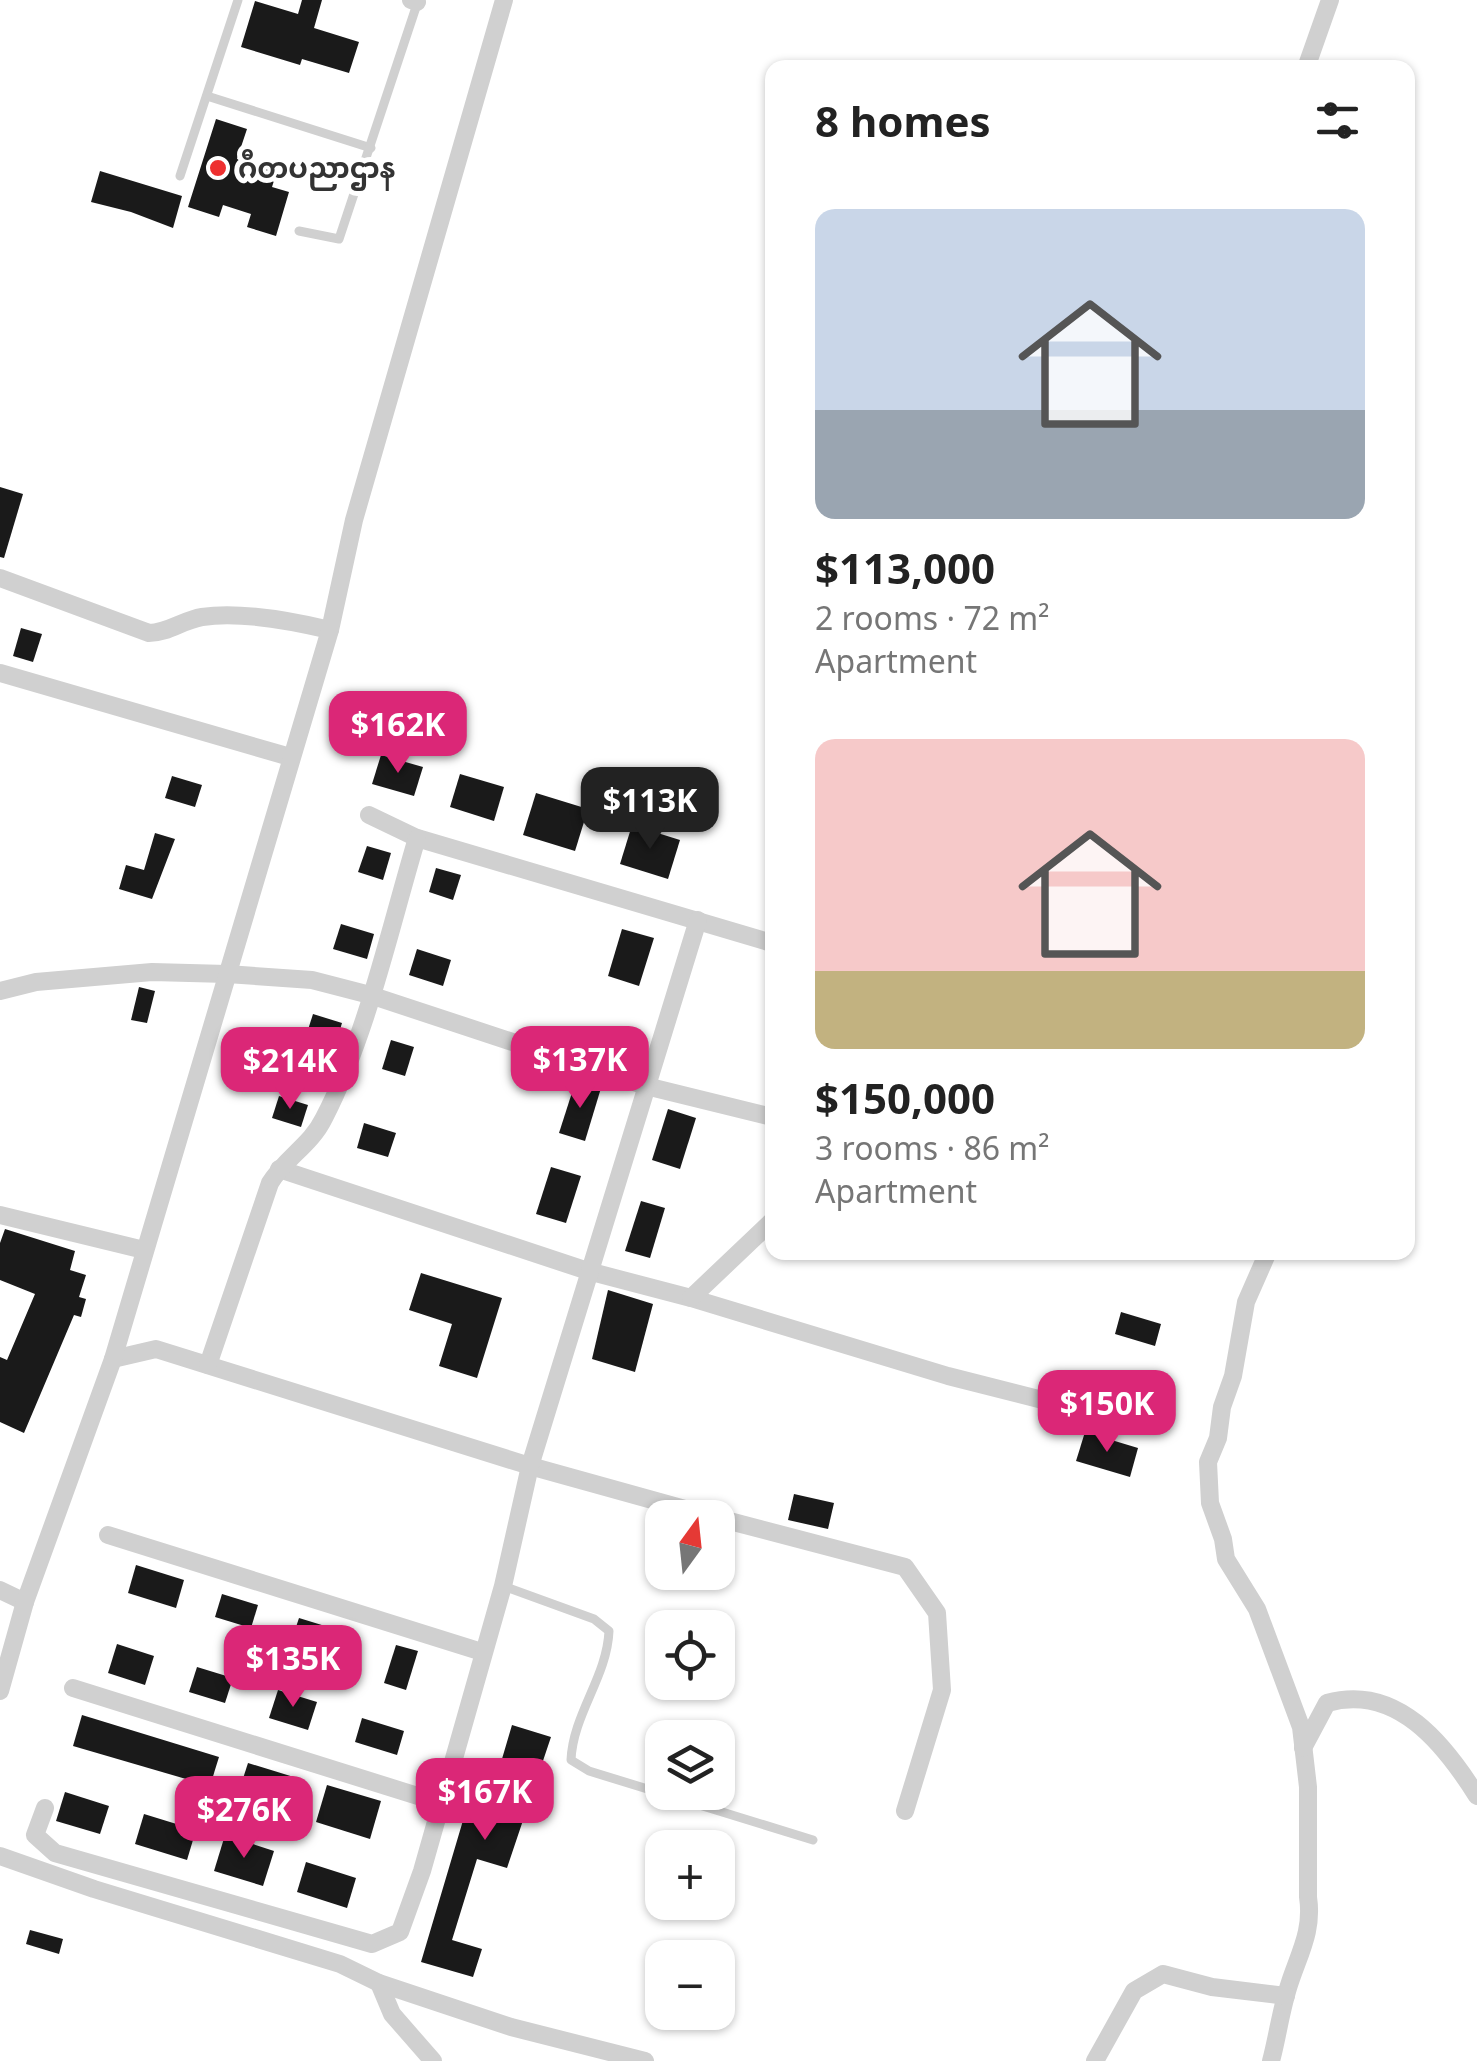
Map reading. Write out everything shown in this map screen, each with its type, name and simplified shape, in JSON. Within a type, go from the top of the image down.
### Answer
[{"type":"street","points":[[0,1691],[25,1602],[112,1359],[330,630],[354,520],[504,0]]},
{"type":"street","points":[[1309,60],[1330,0]]},
{"type":"street","points":[[0,578],[149,633],[162,633],[194,619],[214,616],[267,618],[330,630]]},
{"type":"street","points":[[0,674],[290,756]]},
{"type":"street","points":[[369,815],[417,838],[765,941]]},
{"type":"street","points":[[208,1366],[270,1183],[279,1169],[308,1144],[324,1119],[370,994],[417,838]]},
{"type":"street","points":[[45,1808],[35,1834],[56,1853],[372,1944],[400,1932],[422,1871],[503,1586],[530,1466],[698,920]]},
{"type":"street","points":[[0,991],[36,982],[152,972],[312,980],[370,994],[646,1086],[765,1116]]},
{"type":"street","points":[[279,1169],[588,1272],[691,1298],[948,1376],[1125,1421]]},
{"type":"street","points":[[0,1215],[144,1250]]},
{"type":"street","points":[[691,1298],[765,1229]]},
{"type":"street","points":[[1264,1260],[1246,1302],[1218,1438],[1208,1462],[1210,1503],[1224,1540],[1226,1559],[1264,1626],[1301,1728],[1308,1776],[1311,1918],[1304,1950],[1286,1996],[1271,2061]]},
{"type":"street","points":[[112,1359],[156,1349],[530,1466],[652,1500]]},
{"type":"street","points":[[735,1523],[905,1567],[936,1614],[942,1690],[904,1811]]},
{"type":"street","points":[[108,1535],[482,1652]]},
{"type":"street","points":[[0,1590],[25,1602]]},
{"type":"street","points":[[73,1688],[440,1803]]},
{"type":"street","points":[[1302,1748],[1327,1703],[1361,1700],[1396,1710],[1427,1728],[1477,1796]]},
{"type":"street","points":[[0,1856],[94,1890],[340,1964],[379,1983],[511,2027],[645,2061]]},
{"type":"street","points":[[1096,2061],[1134,1991],[1162,1974],[1212,1988],[1286,1996]]},
{"type":"street","points":[[379,1983],[392,2014],[433,2061]]},
{"type":"lane","points":[[180,176],[238,0]]},
{"type":"lane","points":[[299,231],[339,239],[416,1]]},
{"type":"lane","points":[[206,96],[371,148]]},
{"type":"lane","points":[[503,1586],[594,1619],[609,1631],[608,1653],[572,1739],[571,1760],[589,1771],[813,1840]]},
{"type":"building","points":[[302,0],[322,0],[314,28],[359,42],[349,73],[302,59],[300,65],[241,47],[255,1],[298,14]]},
{"type":"building","points":[[216,119],[247,129],[237,159],[277,171],[272,187],[289,192],[276,236],[247,227],[251,214],[223,205],[219,217],[188,207]]},
{"type":"building","points":[[100,171],[182,196],[173,228],[91,202]]},
{"type":"building","points":[[0,487],[23,494],[4,558],[0,557]]},
{"type":"building","points":[[21,628],[42,634],[33,662],[13,656]]},
{"type":"building","points":[[381,755],[423,767],[414,796],[372,784]]},
{"type":"building","points":[[460,774],[504,787],[494,821],[450,807]]},
{"type":"building","points":[[172,776],[202,785],[195,807],[165,798]]},
{"type":"building","points":[[536,793],[588,809],[575,851],[523,835]]},
{"type":"building","points":[[632,825],[680,840],[668,879],[620,864]]},
{"type":"building","points":[[155,833],[175,839],[152,899],[119,889],[126,865],[144,870]]},
{"type":"building","points":[[367,846],[391,853],[383,880],[358,872]]},
{"type":"building","points":[[436,868],[461,875],[453,900],[429,892]]},
{"type":"building","points":[[341,924],[374,934],[367,959],[333,949]]},
{"type":"building","points":[[622,929],[654,938],[639,986],[608,976]]},
{"type":"building","points":[[417,949],[451,960],[443,986],[409,975]]},
{"type":"building","points":[[139,987],[155,991],[147,1023],[131,1020]]},
{"type":"building","points":[[313,1014],[342,1023],[335,1046],[306,1036]]},
{"type":"building","points":[[391,1040],[414,1047],[405,1076],[382,1069]]},
{"type":"building","points":[[576,1080],[601,1088],[585,1141],[559,1133]]},
{"type":"building","points":[[279,1096],[308,1105],[301,1127],[272,1118]]},
{"type":"building","points":[[668,1109],[696,1118],[680,1169],[652,1160]]},
{"type":"building","points":[[364,1123],[396,1133],[388,1157],[357,1148]]},
{"type":"building","points":[[551,1167],[581,1176],[566,1223],[536,1214]]},
{"type":"building","points":[[641,1201],[665,1208],[650,1258],[625,1251]]},
{"type":"building","points":[[5,1229],[75,1251],[70,1270],[86,1275],[79,1297],[86,1299],[81,1317],[74,1315],[24,1433],[0,1422],[0,1357],[7,1360],[35,1294],[0,1280],[0,1243]]},
{"type":"building","points":[[421,1273],[502,1298],[477,1378],[439,1366],[452,1324],[409,1310]]},
{"type":"building","points":[[608,1290],[653,1304],[635,1372],[592,1359]]},
{"type":"building","points":[[1121,1312],[1161,1324],[1155,1346],[1115,1334]]},
{"type":"building","points":[[1085,1432],[1138,1448],[1130,1477],[1076,1461]]},
{"type":"building","points":[[794,1494],[834,1503],[828,1529],[788,1520]]},
{"type":"building","points":[[136,1565],[184,1580],[176,1608],[128,1593]]},
{"type":"building","points":[[222,1594],[258,1605],[251,1628],[215,1617]]},
{"type":"building","points":[[299,1618],[338,1630],[330,1657],[290,1645]]},
{"type":"building","points":[[117,1644],[154,1656],[145,1685],[108,1673]]},
{"type":"building","points":[[396,1645],[418,1651],[406,1690],[384,1683]]},
{"type":"building","points":[[197,1667],[233,1678],[225,1703],[189,1692]]},
{"type":"building","points":[[278,1690],[317,1702],[308,1730],[269,1718]]},
{"type":"building","points":[[82,1715],[219,1757],[210,1786],[73,1746]]},
{"type":"building","points":[[362,1718],[404,1731],[397,1755],[355,1742]]},
{"type":"building","points":[[512,1725],[551,1737],[507,1868],[477,1859],[452,1940],[482,1949],[473,1977],[421,1962],[475,1780],[494,1786]]},
{"type":"building","points":[[248,1763],[297,1778],[286,1813],[237,1797]]},
{"type":"building","points":[[327,1785],[381,1801],[370,1839],[316,1822]]},
{"type":"building","points":[[65,1792],[109,1806],[100,1834],[56,1821]]},
{"type":"building","points":[[144,1814],[196,1830],[187,1860],[135,1844]]},
{"type":"building","points":[[225,1835],[274,1851],[263,1886],[214,1871]]},
{"type":"building","points":[[306,1862],[356,1878],[347,1908],[297,1892]]},
{"type":"building","points":[[30,1930],[63,1939],[59,1954],[26,1944]]},
{"type":"place","name":"ဂီတပညာဌာန","points":[[218,168]]}]
